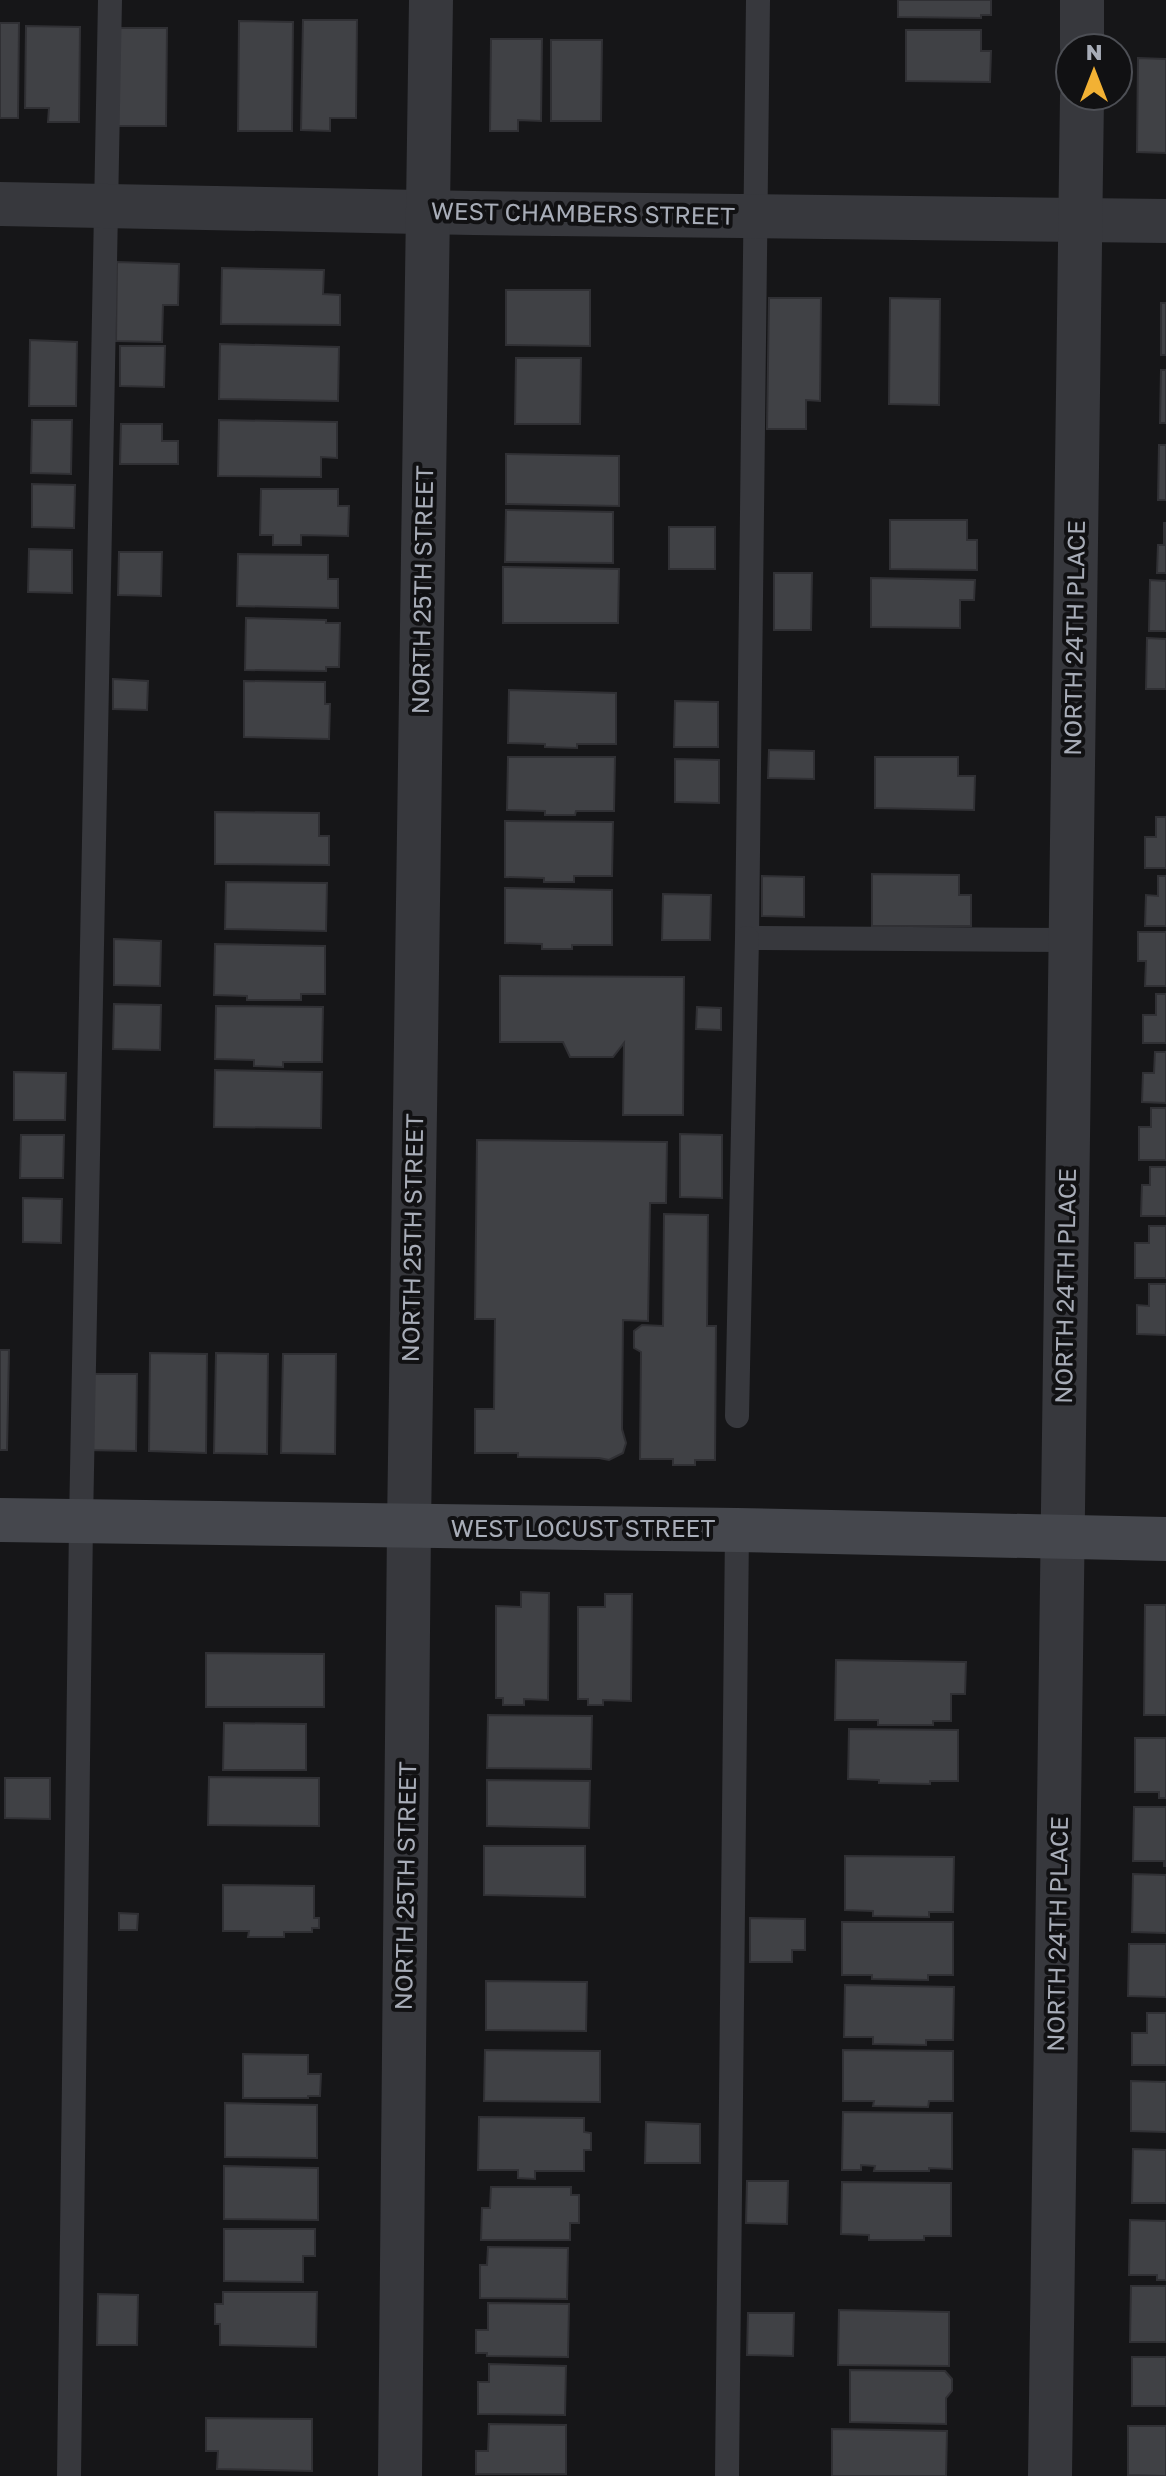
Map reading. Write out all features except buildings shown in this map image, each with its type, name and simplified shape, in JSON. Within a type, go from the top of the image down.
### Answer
[{"type":"street","name":"NORTH 25TH STREET","points":[[400,2476],[409,1527],[431,0]]},
{"type":"street","points":[[1082,0],[1082,32]]},
{"type":"street","name":"NORTH 24TH PLACE","points":[[1050,2476],[1082,112]]},
{"type":"street","name":"WEST CHAMBERS STREET","points":[[0,204],[1166,221]]},
{"type":"street","name":"WEST LOCUST STREET","points":[[0,1520],[1166,1539]]},
{"type":"lane","points":[[69,2476],[81,1523],[110,0]]},
{"type":"lane","points":[[737,1416],[747,938],[758,0]]},
{"type":"lane","points":[[747,938],[1071,940]]},
{"type":"lane","points":[[727,2476],[737,1530]]}]
